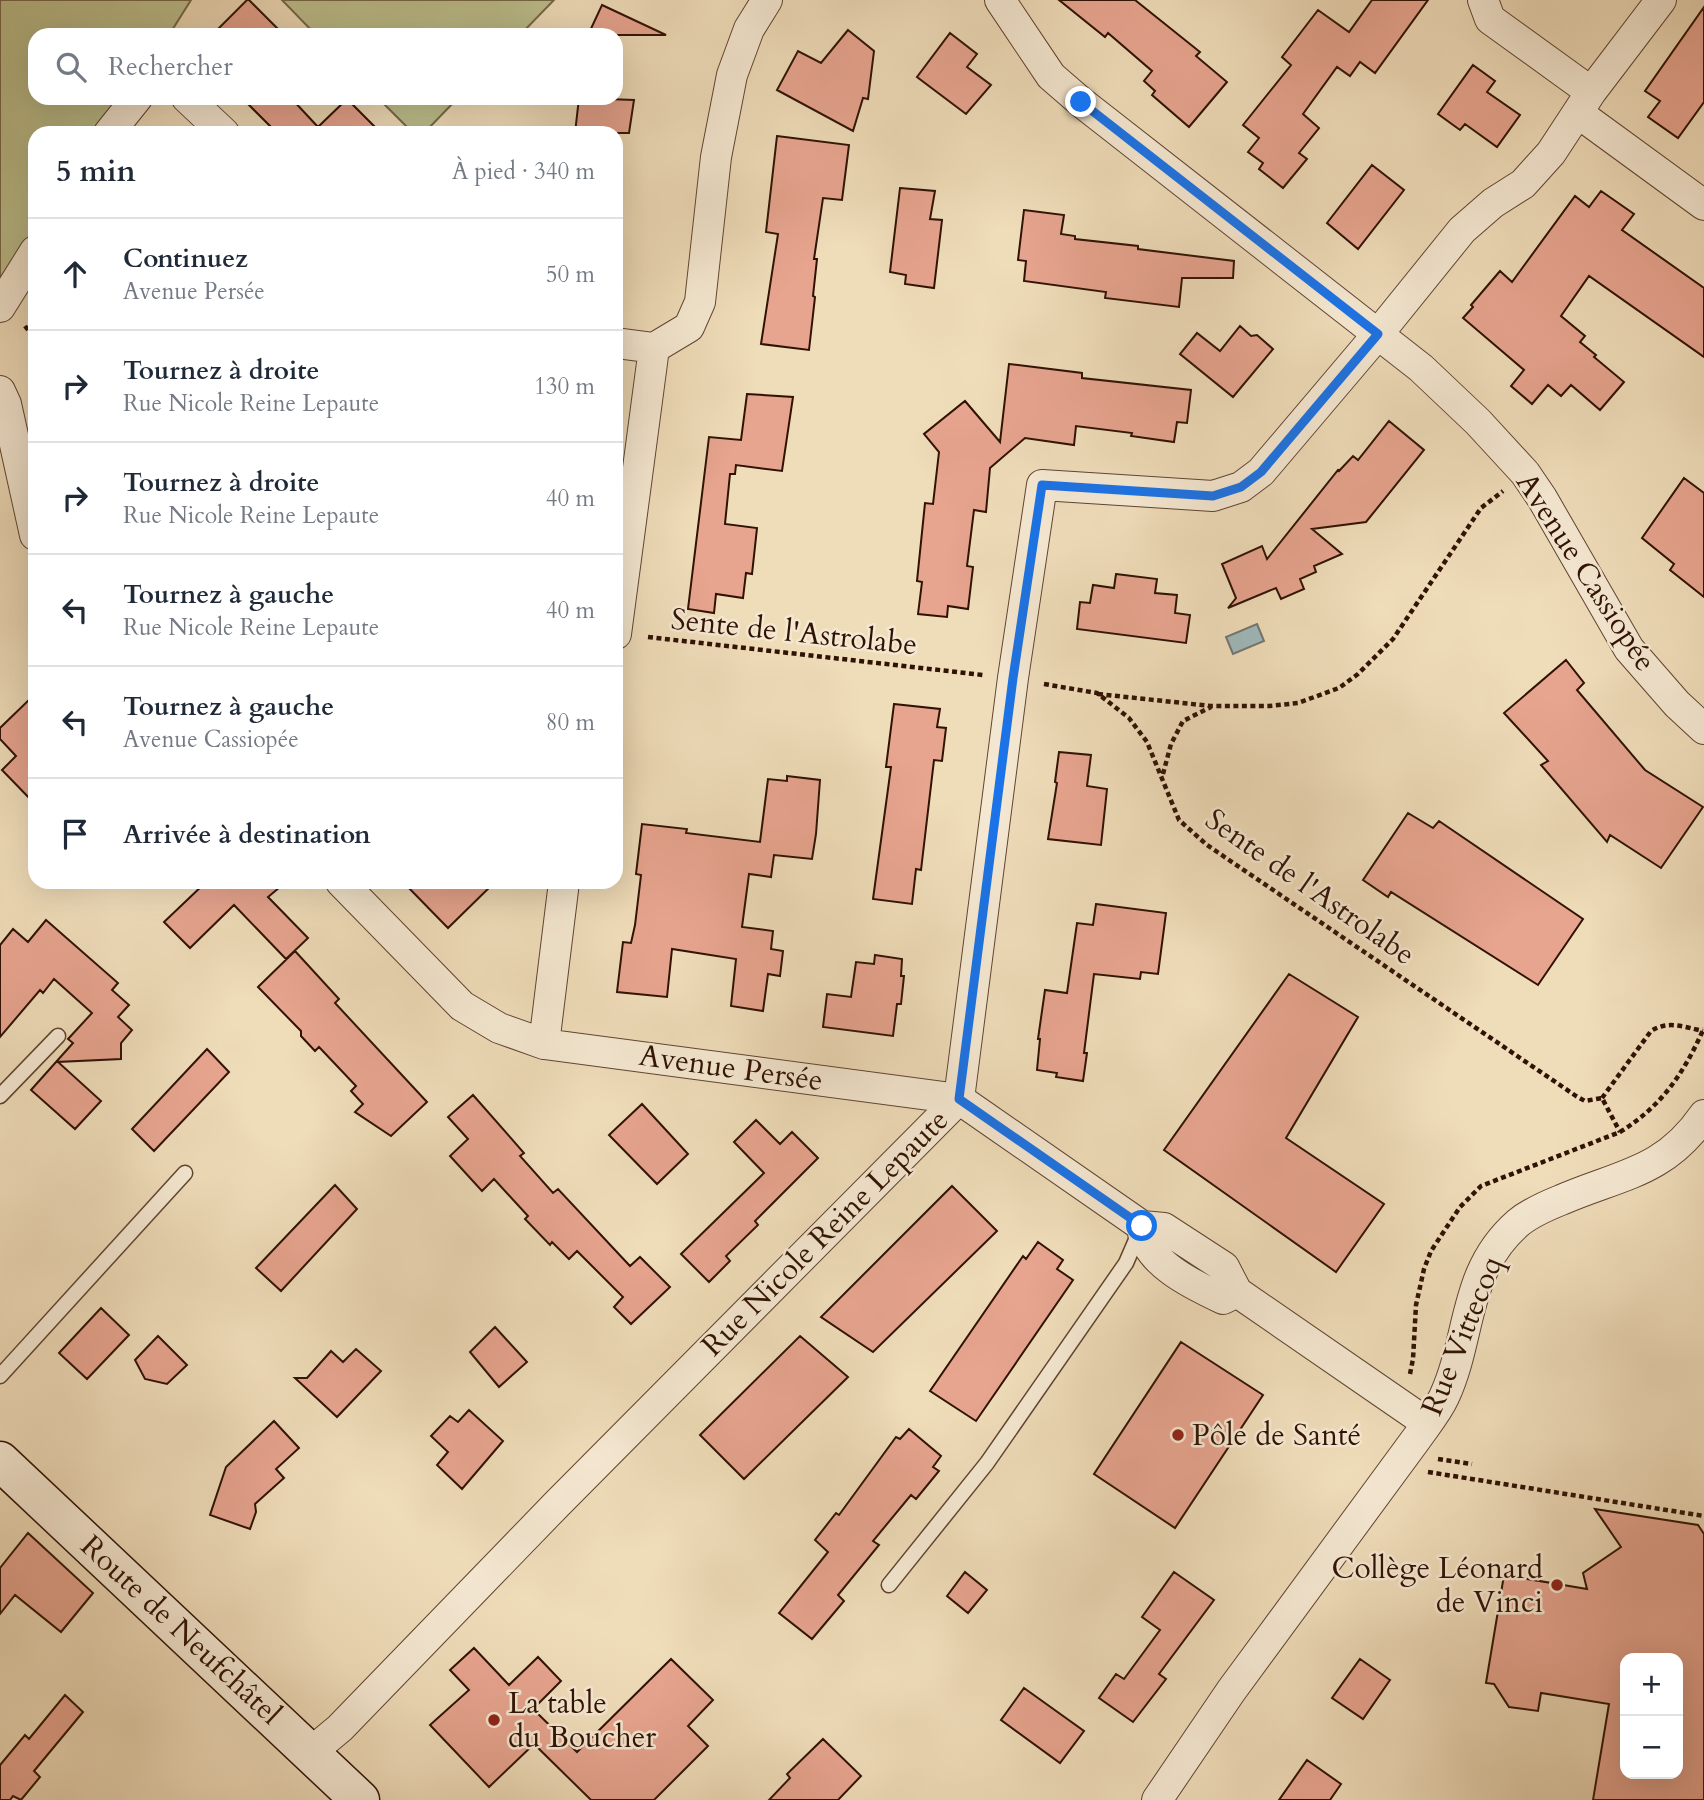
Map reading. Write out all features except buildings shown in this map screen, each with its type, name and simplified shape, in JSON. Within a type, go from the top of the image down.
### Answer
[{"type":"main road","name":"Route de Neufchâtel","points":[[0,1461],[310,1753],[353,1797]]},
{"type":"street","points":[[623,344],[654,348],[689,327],[700,302],[716,157],[732,75],[749,29],[767,0]]},
{"type":"street","name":"Avenue Cassiopée","points":[[1000,0],[1051,76],[1421,368],[1478,422],[1525,473],[1542,498],[1629,649],[1677,704],[1704,729]]},
{"type":"street","points":[[1483,0],[1490,19],[1704,205]]},
{"type":"street","name":"Rue Nicole Reine Lepaute","points":[[310,1753],[340,1728],[575,1485],[959,1099],[1013,678],[1042,485],[1213,496],[1241,487],[1261,472],[1462,230],[1493,203],[1524,184],[1551,153],[1585,102],[1661,0]]},
{"type":"street","points":[[115,126],[131,105]]},
{"type":"street","points":[[194,105],[217,126]]},
{"type":"street","points":[[2,304],[28,262]]},
{"type":"street","points":[[623,581],[654,348]]},
{"type":"street","points":[[0,391],[6,404],[28,503]]},
{"type":"street","name":"Avenue Persée","points":[[348,889],[462,1006],[499,1028],[544,1044],[959,1099],[1142,1226],[1164,1228],[1224,1266],[1237,1292],[1427,1423]]},
{"type":"street","points":[[544,1044],[563,889]]},
{"type":"street","name":"Rue Vittecoq","points":[[1157,1800],[1231,1691],[1444,1398],[1475,1286],[1499,1244],[1519,1222],[1542,1208],[1597,1184],[1630,1175],[1654,1164],[1675,1150],[1704,1115]]},
{"type":"lane","points":[[0,1096],[58,1036]]},
{"type":"lane","points":[[0,1376],[185,1173]]},
{"type":"lane","points":[[889,1585],[987,1463],[1126,1263],[1142,1226]]},
{"type":"path","points":[[1097,693],[1211,706],[1298,703],[1339,688],[1376,658],[1393,639],[1481,508],[1525,473]]},
{"type":"path","name":"Sente de l'Astrolabe","points":[[623,635],[1013,678],[1097,693],[1129,718],[1147,743],[1179,820],[1207,845],[1576,1097],[1585,1101],[1602,1098]]},
{"type":"path","points":[[1162,775],[1171,744],[1183,721],[1211,706]]},
{"type":"path","points":[[1620,1132],[1602,1098],[1651,1031],[1660,1025],[1704,1030]]},
{"type":"path","points":[[1433,1459],[1472,1464]]},
{"type":"path","points":[[1426,1472],[1704,1516]]},
{"type":"green space","points":[[0,0],[191,0],[173,28],[28,28],[28,105],[123,105],[110,126],[28,126],[28,252],[0,295]]},
{"type":"green space","points":[[282,0],[554,0],[527,28],[309,28]]},
{"type":"green space","points":[[385,105],[451,105],[431,126],[406,126]]},
{"type":"water","points":[[1257,624],[1264,641],[1233,654],[1226,637]]},
{"type":"place","name":"Pôle de Santé","points":[[1178,1435]]},
{"type":"place","name":"Collège Léonard de Vinci","points":[[1557,1585]]},
{"type":"place","name":"La table du Boucher","points":[[494,1720]]},
{"type":"route","points":[[1081,102],[1378,334],[1261,472],[1241,487],[1213,496],[1042,485],[1013,678],[959,1099],[1142,1226]]}]
